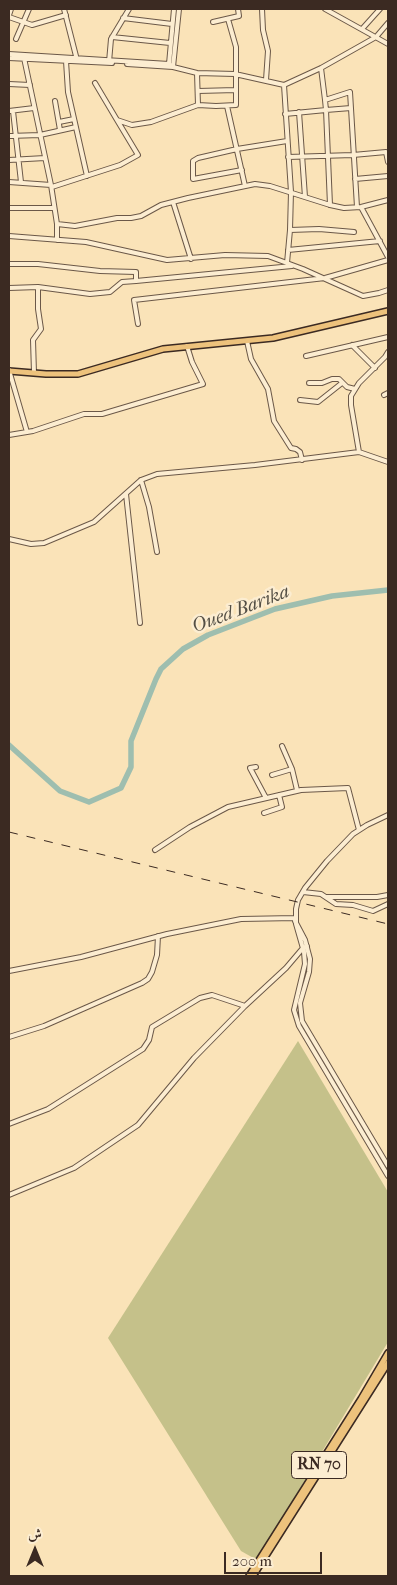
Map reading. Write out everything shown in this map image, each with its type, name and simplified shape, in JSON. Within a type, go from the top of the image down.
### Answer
[{"type":"main road","points":[[9,371],[78,374],[164,348],[247,341],[294,334],[388,311]]},
{"type":"main road","name":"RN 70","points":[[345,1428],[388,1353]]},
{"type":"main road","name":"RN 70","points":[[253,1576],[277,1535],[388,1363]]},
{"type":"main road","name":"RN 70","points":[[248,1576],[277,1535]]},
{"type":"street","points":[[11,9],[9,16],[32,25],[66,15]]},
{"type":"street","points":[[16,39],[29,9]]},
{"type":"street","points":[[64,9],[77,60]]},
{"type":"street","points":[[109,62],[112,37],[128,9]]},
{"type":"street","points":[[169,64],[174,9]]},
{"type":"street","points":[[173,67],[179,9]]},
{"type":"street","points":[[213,22],[239,16],[238,9]]},
{"type":"street","points":[[262,9],[263,30],[268,51],[266,80]]},
{"type":"street","points":[[325,9],[388,44]]},
{"type":"street","points":[[362,29],[380,9]]},
{"type":"street","points":[[123,18],[172,24]]},
{"type":"street","points":[[117,120],[132,125],[151,122],[198,105],[236,105],[236,47],[228,19]]},
{"type":"street","points":[[9,58],[24,57],[173,67],[197,73],[235,74],[284,85],[321,68],[376,37],[388,23]]},
{"type":"street","points":[[112,37],[170,43]]},
{"type":"street","points":[[9,54],[66,61],[77,60]]},
{"type":"street","points":[[24,57],[52,186],[57,224],[56,240]]},
{"type":"street","points":[[66,61],[68,92],[87,176]]},
{"type":"street","points":[[109,62],[169,64],[173,67]]},
{"type":"street","points":[[321,68],[326,110],[330,206]]},
{"type":"street","points":[[197,73],[198,105]]},
{"type":"street","points":[[9,182],[52,186],[120,165],[138,154],[95,83]]},
{"type":"street","points":[[9,84],[30,84]]},
{"type":"street","points":[[284,85],[291,192],[287,263]]},
{"type":"street","points":[[198,91],[236,90]]},
{"type":"street","points":[[138,324],[134,300],[325,278],[388,258],[359,207],[353,155],[350,92],[325,100]]},
{"type":"street","points":[[55,101],[60,130]]},
{"type":"street","points":[[227,106],[245,186]]},
{"type":"street","points":[[20,182],[16,136],[11,111],[34,108]]},
{"type":"street","points":[[285,114],[351,108]]},
{"type":"street","points":[[299,112],[305,196]]},
{"type":"street","points":[[59,122],[74,119]]},
{"type":"street","points":[[9,136],[40,135],[76,127]]},
{"type":"street","points":[[242,170],[192,179],[194,159],[237,149],[287,141]]},
{"type":"street","points":[[288,157],[386,152],[388,162]]},
{"type":"street","points":[[9,160],[45,158]]},
{"type":"street","points":[[355,178],[388,176]]},
{"type":"street","points":[[57,224],[74,226],[117,218],[131,218],[173,202],[255,184],[270,186],[305,196],[330,206],[344,208],[359,207],[388,200]]},
{"type":"street","points":[[173,202],[191,259]]},
{"type":"street","points":[[9,208],[54,208]]},
{"type":"street","points":[[290,230],[319,229],[354,232]]},
{"type":"street","points":[[9,236],[86,242],[167,260],[225,255],[268,256],[325,278],[363,296],[379,294],[388,290]]},
{"type":"street","points":[[288,250],[380,241]]},
{"type":"street","points":[[9,264],[38,264],[100,271],[136,272],[136,282]]},
{"type":"street","points":[[9,288],[38,287],[90,294],[110,292],[122,282],[294,265]]},
{"type":"street","points":[[34,373],[33,340],[41,329],[38,309],[38,287]]},
{"type":"street","points":[[306,356],[388,337]]},
{"type":"street","points":[[247,341],[251,359],[268,389],[274,421],[290,448],[300,452],[302,460]]},
{"type":"street","points":[[352,345],[375,368]]},
{"type":"street","points":[[9,435],[27,432],[84,414],[102,414],[203,384],[192,362],[188,346]]},
{"type":"street","points":[[359,452],[351,396],[355,388],[388,352]]},
{"type":"street","points":[[381,361],[388,361]]},
{"type":"street","points":[[9,371],[27,432]]},
{"type":"street","points":[[309,383],[322,383],[332,379],[339,379],[348,387],[355,388]]},
{"type":"street","points":[[300,400],[318,402],[342,383]]},
{"type":"street","points":[[9,538],[31,544],[44,543],[94,522],[141,480],[158,474],[302,460],[359,452],[388,462]]},
{"type":"street","points":[[141,480],[149,507],[157,552]]},
{"type":"street","points":[[126,494],[140,622]]},
{"type":"street","points":[[282,746],[292,769],[297,790]]},
{"type":"street","points":[[256,767],[250,768],[266,798]]},
{"type":"street","points":[[272,775],[292,769]]},
{"type":"street","points":[[155,850],[228,807],[297,790],[348,788],[359,830]]},
{"type":"street","points":[[264,813],[282,807],[279,794]]},
{"type":"street","points":[[388,815],[359,830],[327,861],[303,892],[297,904],[295,920],[301,929],[310,964],[300,1003],[302,1022],[388,1166]]},
{"type":"street","points":[[303,892],[321,894],[336,904],[353,904],[373,911],[388,904]]},
{"type":"street","points":[[325,896],[377,897],[388,895]]},
{"type":"street","points":[[9,971],[81,957],[158,936],[242,919],[295,920]]},
{"type":"street","points":[[9,1037],[44,1026],[148,979],[157,955],[158,936]]},
{"type":"street","points":[[9,1195],[74,1168],[138,1124],[181,1072],[244,1006],[286,968],[305,947]]},
{"type":"street","points":[[305,947],[304,971],[294,1005],[297,1022],[388,1176]]},
{"type":"street","points":[[9,1124],[48,1109],[143,1049],[149,1040],[152,1028],[200,998],[212,995],[244,1006]]},
{"type":"shaded area","points":[[298,1041],[388,1192],[388,1342],[257,1560],[241,1551],[108,1338]]},
{"type":"waterway","name":"Oued Barika","points":[[9,745],[60,791],[89,802],[121,788],[131,767],[131,741],[156,679],[161,669],[183,649],[208,635],[275,609],[332,596],[388,590]]},
{"type":"railway","points":[[9,832],[388,924]]}]
